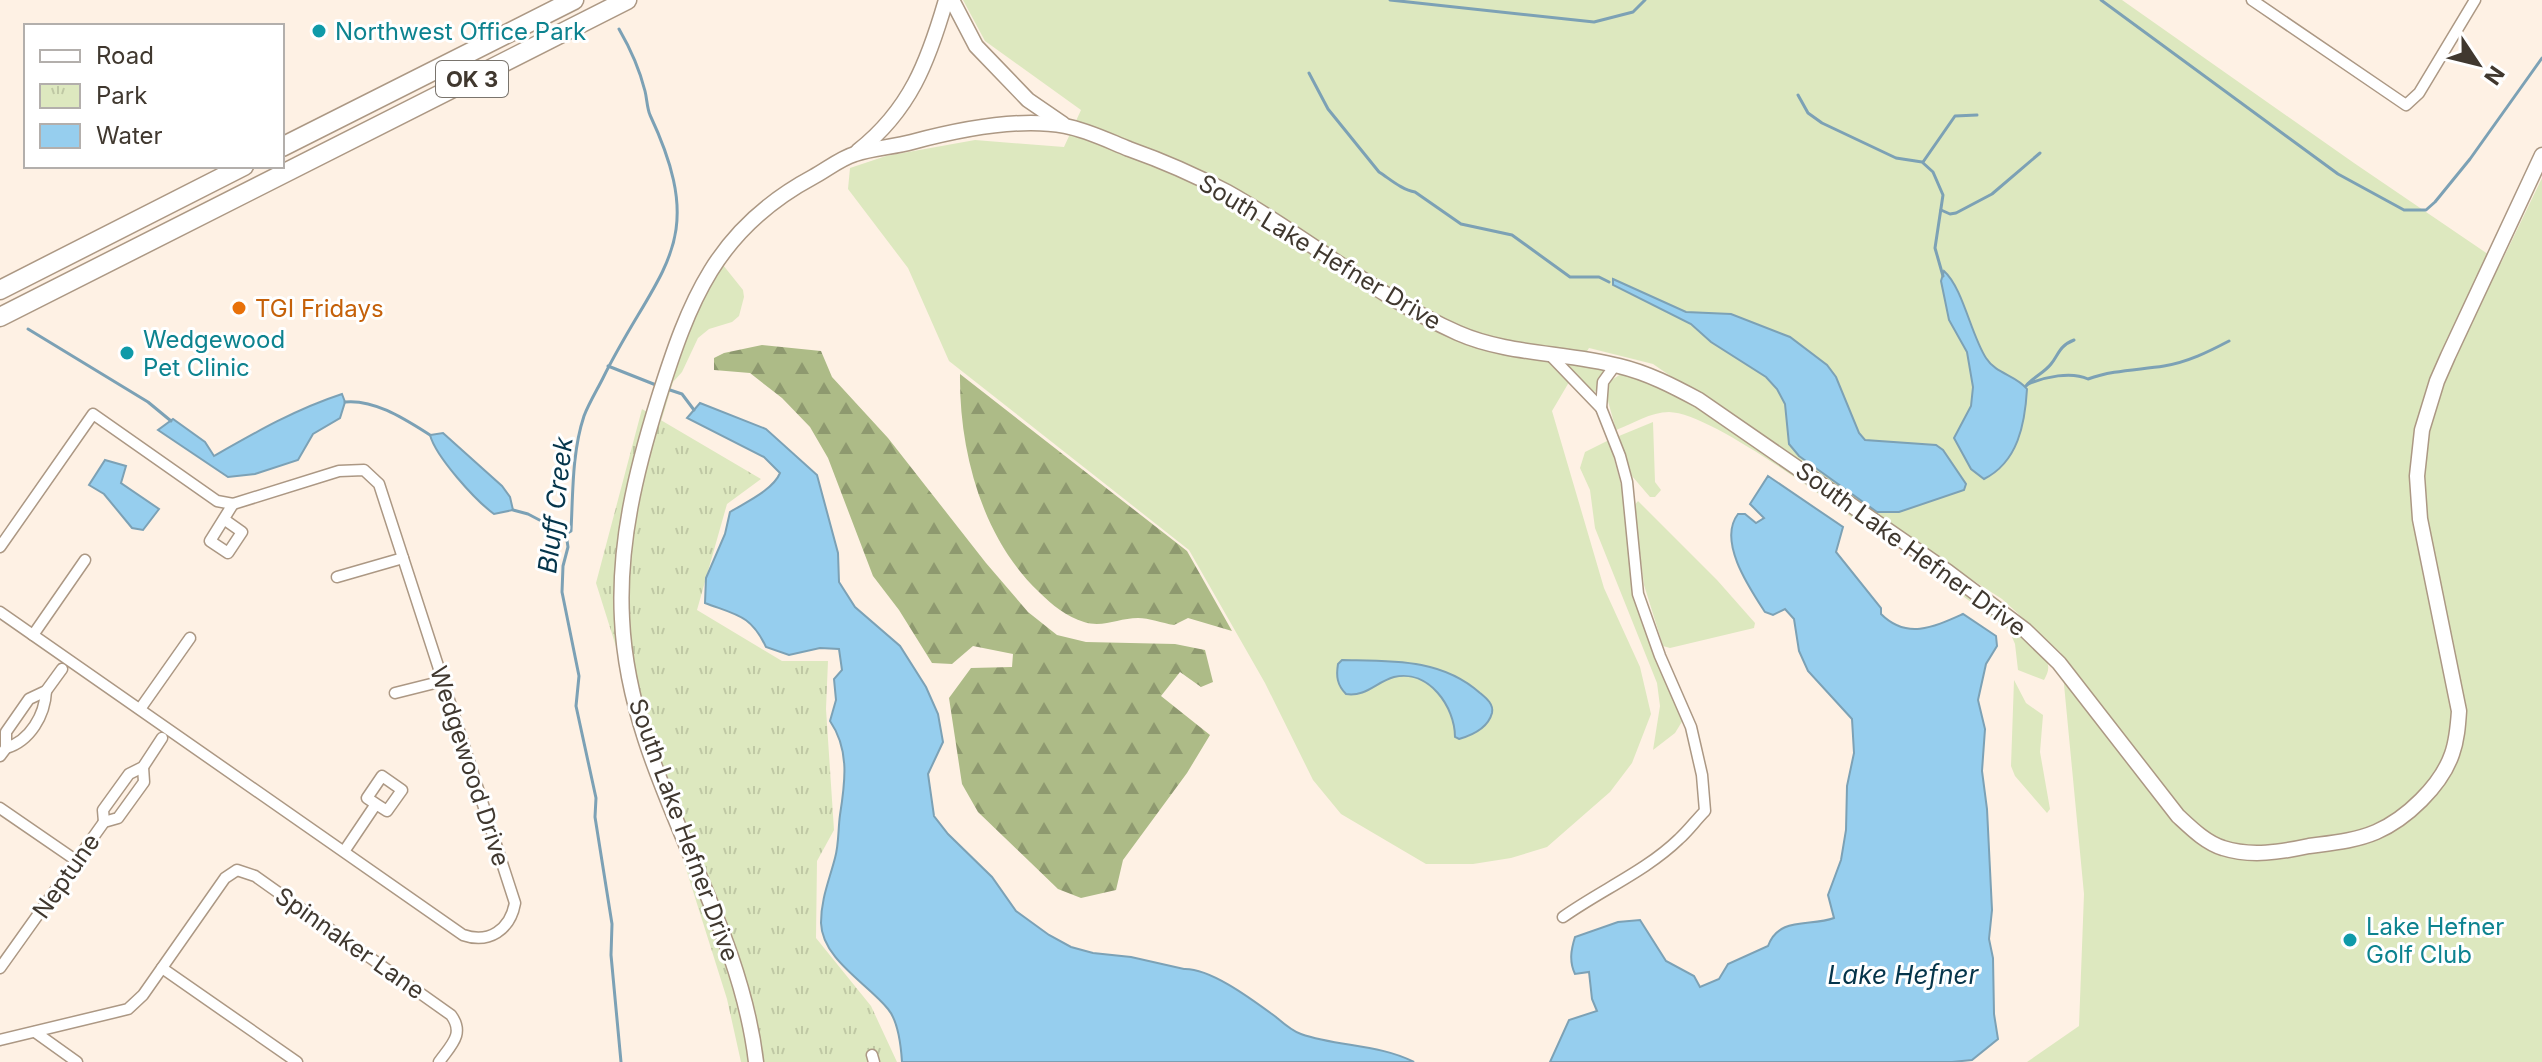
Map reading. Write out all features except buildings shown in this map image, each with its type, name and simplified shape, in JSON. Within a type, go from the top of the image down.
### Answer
[{"type":"highway","name":"OK 3","points":[[284,146],[574,0]]},
{"type":"highway","name":"OK 3","points":[[0,317],[627,0]]},
{"type":"highway","points":[[0,290],[240,168]]},
{"type":"street","points":[[949,0],[976,46],[1028,100],[1067,126]]},
{"type":"street","points":[[854,154],[889,123],[914,88],[949,0]]},
{"type":"street","points":[[2252,0],[2406,105],[2419,93],[2475,0]]},
{"type":"street","name":"South Lake Hefner Drive","points":[[756,1062],[746,1002],[729,952],[643,731],[624,645],[622,579],[626,530],[643,451],[665,376],[691,305],[712,267],[736,237],[770,204],[854,154],[961,131],[1039,124],[1067,126],[1174,166],[1229,194],[1413,312],[1465,336],[1512,349],[1616,364],[1651,375],[1699,400],[2012,619],[2059,663],[2178,816],[2220,848],[2247,854],[2297,849],[2376,832],[2408,812],[2432,787],[2451,758],[2459,711],[2420,519],[2417,476],[2422,430],[2448,356],[2542,155]]},
{"type":"street","points":[[1547,353],[1601,408],[1620,456],[1627,482],[1638,594],[1660,656],[1691,727],[1702,775],[1705,811],[1679,840],[1649,863],[1563,917]]},
{"type":"street","points":[[1601,408],[1603,382],[1616,364]]},
{"type":"street","points":[[0,547],[93,414],[217,501],[233,504],[225,520]]},
{"type":"street","name":"Wedgewood Drive","points":[[0,612],[463,935],[477,940],[490,938],[512,919],[515,903],[379,484],[364,470],[339,471],[233,504]]},
{"type":"street","points":[[337,577],[403,558]]},
{"type":"street","points":[[33,635],[85,560]]},
{"type":"street","points":[[140,709],[190,638]]},
{"type":"street","points":[[3,752],[6,732],[29,699],[46,691],[62,669]]},
{"type":"street","points":[[395,693],[443,681]]},
{"type":"street","points":[[3,752],[21,743],[45,709],[46,691]]},
{"type":"street","name":"Neptune","points":[[104,822],[103,810],[129,774],[143,767],[162,738]]},
{"type":"street","name":"Neptune","points":[[0,968],[104,822],[118,818],[144,782],[143,767]]},
{"type":"street","points":[[345,850],[376,804]]},
{"type":"street","points":[[0,808],[77,861]]},
{"type":"street","name":"Spinnaker Lane","points":[[162,968],[225,878],[237,870],[255,876],[451,1015],[458,1025],[455,1038],[439,1062]]},
{"type":"street","points":[[0,1040],[128,1009],[143,995],[162,968],[297,1062]]},
{"type":"street","points":[[35,1032],[77,1062]]},
{"type":"green space","points":[[963,0],[2122,0],[2501,263],[2542,178],[2542,1062],[2027,1062],[2079,1026],[2084,894],[2061,653],[2002,599],[1890,527],[1653,364],[1589,348],[1580,363],[1605,370],[1597,391],[1593,392],[1575,372],[1552,411],[1604,588],[1640,667],[1651,714],[1632,763],[1610,792],[1547,847],[1511,858],[1473,864],[1426,864],[1341,814],[1313,780],[1265,683],[1189,550],[949,361],[908,268],[848,189],[850,168],[886,156],[975,140],[1064,147],[1081,110],[985,41]]},
{"type":"green space","points":[[723,265],[743,290],[739,316],[732,322],[709,329],[698,338],[682,372],[673,382],[635,507],[670,378],[697,305]]},
{"type":"green space","points":[[762,345],[821,351],[832,377],[888,438],[986,563],[1028,612],[1057,635],[1086,642],[1175,644],[1205,650],[1213,682],[1201,687],[1180,672],[1161,696],[1210,735],[1187,773],[1123,860],[1116,890],[1081,898],[1058,889],[978,812],[962,784],[949,698],[971,668],[1012,667],[1013,654],[973,646],[952,664],[932,663],[899,610],[873,576],[828,458],[810,427],[782,398],[750,373],[714,370],[714,358]]},
{"type":"green space","points":[[960,374],[1187,551],[1232,631],[1188,618],[1174,625],[1138,618],[1091,624],[1066,614],[1044,597],[1002,546],[978,492],[964,433]]},
{"type":"green space","points":[[1621,374],[1652,383],[1700,409],[1875,529],[1876,534],[1743,444],[1689,416],[1662,413],[1616,430],[1606,394],[1610,381]]},
{"type":"green space","points":[[642,409],[761,479],[727,504],[697,610],[782,661],[828,661],[826,709],[834,830],[817,861],[816,938],[871,1006],[897,1062],[741,1062],[727,999],[596,583]]},
{"type":"green space","points":[[1653,422],[1655,482],[1661,490],[1655,497],[1650,497],[1632,476],[1619,436]]},
{"type":"green space","points":[[1609,440],[1624,496],[1632,573],[1683,720],[1675,733],[1653,750],[1660,706],[1657,683],[1595,528],[1590,490],[1580,468],[1585,452]]},
{"type":"green space","points":[[1638,501],[1717,580],[1755,623],[1754,628],[1670,648],[1663,646],[1644,585],[1634,506]]},
{"type":"green space","points":[[1950,581],[2031,642],[2047,662],[2044,680],[2018,670],[2015,644],[2009,630],[1945,583]]},
{"type":"green space","points":[[2014,680],[2026,703],[2043,715],[2040,752],[2050,809],[2047,813],[2015,776],[2011,766]]},
{"type":"water","points":[[1944,271],[1962,300],[1986,358],[1995,368],[2027,389],[2018,441],[2005,463],[1984,479],[1971,469],[1954,438],[1971,406],[1973,387],[1967,352],[1949,320],[1941,281]]},
{"type":"water","points":[[1613,279],[1686,312],[1731,314],[1790,337],[1827,365],[1836,377],[1859,433],[1865,440],[1936,445],[1943,450],[1966,484],[1964,490],[1899,512],[1877,512],[1799,456],[1789,444],[1785,404],[1766,377],[1711,342],[1691,324],[1613,285]]},
{"type":"water","points":[[342,394],[345,402],[340,418],[313,434],[298,460],[255,474],[228,477],[158,430],[173,419],[205,442],[214,456],[292,414]]},
{"type":"water","points":[[700,403],[766,429],[817,475],[838,553],[839,582],[855,607],[900,646],[926,687],[938,714],[943,742],[928,774],[934,816],[992,877],[1016,911],[1071,947],[1207,974],[1244,995],[1298,1033],[1387,1052],[1414,1062],[902,1062],[891,1014],[837,959],[823,936],[821,923],[837,847],[844,779],[841,743],[830,721],[836,700],[834,679],[842,670],[839,649],[820,648],[789,655],[766,647],[749,622],[705,603],[706,578],[725,534],[730,512],[765,490],[780,473],[764,457],[687,418]]},
{"type":"water","points":[[443,433],[502,486],[510,497],[513,510],[494,514],[467,489],[440,455],[430,435]]},
{"type":"water","points":[[105,460],[126,466],[121,483],[159,509],[143,530],[132,528],[104,494],[89,485]]},
{"type":"water","name":"Lake Hefner","points":[[1768,476],[1843,527],[1836,552],[1881,608],[1881,614],[1891,622],[1901,627],[1921,629],[1963,614],[1996,636],[1997,646],[1986,664],[1978,700],[1985,729],[1982,771],[1992,910],[1989,939],[1998,1039],[1972,1060],[1952,1062],[1550,1062],[1569,1020],[1597,1011],[1592,999],[1589,972],[1575,974],[1573,969],[1571,956],[1575,937],[1618,922],[1640,920],[1666,961],[1694,976],[1700,987],[1719,979],[1728,964],[1768,946],[1773,937],[1787,926],[1834,918],[1828,895],[1841,860],[1846,830],[1847,786],[1854,753],[1852,719],[1808,671],[1799,651],[1794,619],[1785,609],[1773,615],[1765,612],[1733,551],[1731,537],[1738,514],[1745,514],[1756,523],[1764,518],[1750,504]]},
{"type":"water","points":[[1342,660],[1415,664],[1449,673],[1485,697],[1491,704],[1492,713],[1479,730],[1459,739],[1455,737],[1454,725],[1445,703],[1429,685],[1407,676],[1394,677],[1365,691],[1346,694],[1337,676],[1338,664]]},
{"type":"waterway","points":[[1390,0],[1594,22],[1633,12],[1645,0]]},
{"type":"waterway","points":[[2101,0],[2338,174],[2404,210],[2426,210],[2435,202],[2470,159],[2542,58]]},
{"type":"waterway","name":"Bluff Creek","points":[[619,29],[631,52],[649,112],[668,159],[676,195],[676,226],[670,254],[658,280],[584,416],[575,458],[571,531],[566,534],[568,547],[563,566],[562,592],[579,676],[576,706],[596,798],[595,817],[612,924],[611,955],[621,1062]]},
{"type":"waterway","points":[[1309,73],[1328,109],[1379,172],[1461,224],[1512,235],[1570,277],[1599,277],[1609,282]]},
{"type":"waterway","points":[[1798,95],[1808,113],[1822,123],[1896,158],[1922,162],[1933,172],[1943,195],[1935,248],[1943,276]]},
{"type":"waterway","points":[[1923,162],[1955,116],[1977,115]]},
{"type":"waterway","points":[[1941,210],[1956,213],[1992,194],[2040,153]]},
{"type":"waterway","points":[[28,329],[148,402],[171,421]]},
{"type":"waterway","points":[[2026,386],[2048,367],[2062,348],[2074,340]]},
{"type":"waterway","points":[[2028,384],[2058,376],[2074,375],[2088,379],[2173,364],[2229,341]]},
{"type":"waterway","points":[[608,366],[656,385]]},
{"type":"waterway","points":[[667,389],[682,394],[694,410]]},
{"type":"waterway","points":[[345,402],[379,407],[430,435]]},
{"type":"waterway","points":[[513,510],[528,514],[566,534]]},
{"type":"place","name":"Northwest Office Park","points":[[319,31]]},
{"type":"place","name":"TGI Fridays","points":[[239,308]]},
{"type":"place","name":"Wedgewood Pet Clinic","points":[[127,353]]},
{"type":"place","name":"Lake Hefner Golf Club","points":[[2350,940]]}]
